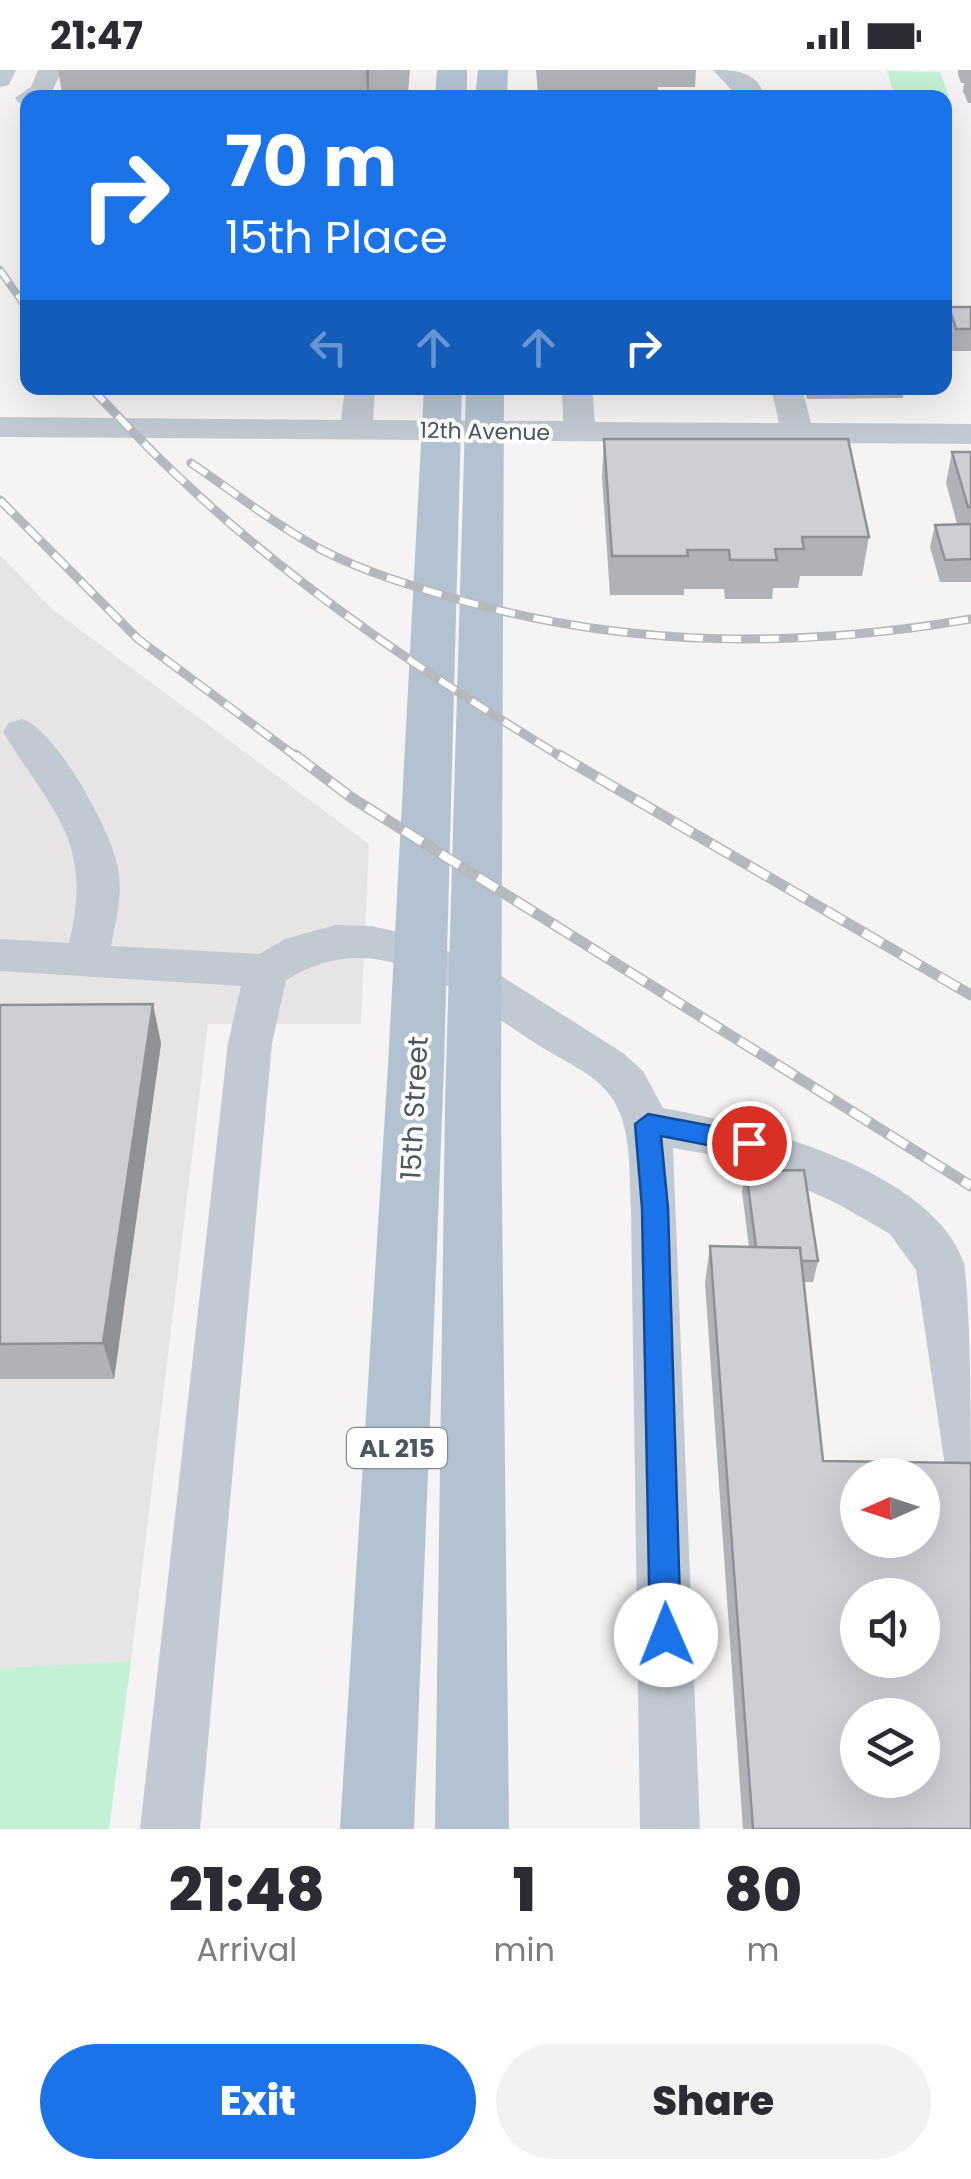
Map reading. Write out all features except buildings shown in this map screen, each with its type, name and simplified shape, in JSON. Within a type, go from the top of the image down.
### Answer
[{"type":"main road","name":"15th Street","points":[[377,1829],[416,1066],[443,395]]},
{"type":"main road","name":"15th Street","points":[[472,1829],[474,1106],[486,395]]},
{"type":"street","points":[[0,80],[4,70]]},
{"type":"street","points":[[726,70],[750,90]]},
{"type":"street","points":[[356,430],[359,395]]},
{"type":"street","points":[[577,395],[580,432]]},
{"type":"street","points":[[789,395],[797,433]]},
{"type":"street","name":"12th Avenue","points":[[0,427],[971,434]]},
{"type":"street","points":[[22,732],[76,812],[90,850],[100,886],[87,957]]},
{"type":"street","points":[[170,1829],[250,1043],[266,971],[293,950],[328,938],[394,944],[497,991],[542,1027],[586,1050],[627,1084],[648,1124],[655,1208],[670,1829]]},
{"type":"street","points":[[0,955],[87,957],[266,971]]},
{"type":"street","points":[[648,1124],[749,1143],[855,1190],[907,1220],[940,1264],[971,1466]]},
{"type":"shaded area","points":[[0,555],[52,609],[369,844],[361,1024],[208,1024],[131,1661],[0,1668]]},
{"type":"green space","points":[[887,71],[940,72],[947,90],[893,90]]},
{"type":"green space","points":[[131,1661],[109,1829],[0,1829],[0,1668]]},
{"type":"railway","points":[[0,270],[20,299]]},
{"type":"railway","points":[[98,395],[226,520],[317,594],[463,695],[563,758]]},
{"type":"railway","points":[[191,463],[290,531],[341,559],[413,586],[530,617],[593,628],[718,639],[844,635],[971,619]]},
{"type":"railway","points":[[0,500],[138,639],[298,758]]},
{"type":"railway","points":[[295,755],[352,798],[971,1186]]},
{"type":"railway","points":[[559,755],[971,995]]},
{"type":"route","points":[[666,1635],[655,1208],[648,1124],[749,1143]]}]
